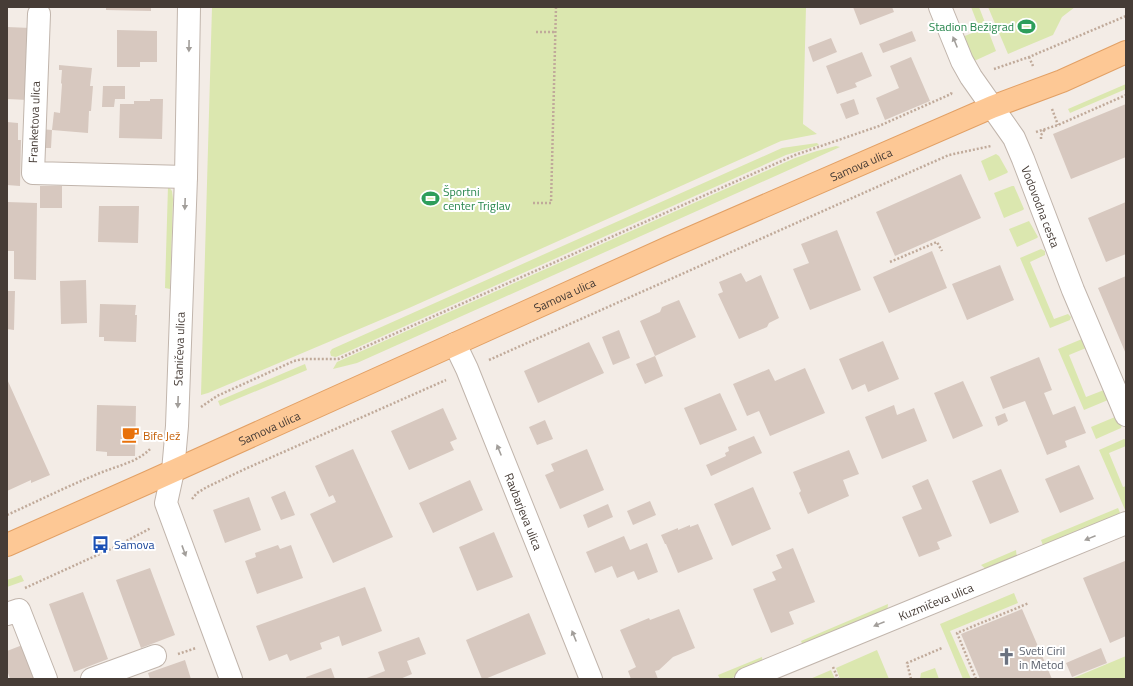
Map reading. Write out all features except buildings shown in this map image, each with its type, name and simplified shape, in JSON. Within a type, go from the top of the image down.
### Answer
[{"type":"main road","name":"Samova ulica","points":[[7,545],[670,247],[992,108],[1062,81],[1126,52]]},
{"type":"street","name":"Staničeva ulica","points":[[190,7],[186,177],[177,426],[173,471],[166,503],[231,679]]},
{"type":"street","name":"Vodovodna cesta","points":[[940,7],[962,61],[971,77],[1014,138],[1073,290],[1126,415]]},
{"type":"street","name":"Franketova ulica","points":[[39,14],[32,173],[186,177]]},
{"type":"street","name":"Ravbarjeva ulica","points":[[455,344],[467,369],[591,679]]},
{"type":"street","name":"Kuzmičeva ulica","points":[[746,679],[1126,523]]},
{"type":"street","points":[[7,614],[20,610],[46,679]]},
{"type":"street","points":[[92,679],[154,656]]},
{"type":"path","points":[[533,203],[551,203],[556,7]]},
{"type":"path","points":[[992,69],[1029,58],[1126,16]]},
{"type":"path","points":[[536,32],[555,32]]},
{"type":"path","points":[[1029,58],[1032,64]]},
{"type":"path","points":[[317,358],[338,359],[795,155],[879,126],[950,94],[954,88]]},
{"type":"path","points":[[950,94],[952,98]]},
{"type":"path","points":[[1035,132],[1058,125],[1126,95]]},
{"type":"path","points":[[1054,114],[1058,125]]},
{"type":"path","points":[[486,361],[942,158],[961,152],[994,145]]},
{"type":"path","points":[[890,262],[937,242],[942,252]]},
{"type":"path","points":[[22,589],[105,552],[151,528],[190,501],[197,493],[207,487],[447,379]]},
{"type":"path","points":[[99,541],[105,552]]},
{"type":"path","points":[[976,679],[957,632],[1029,603]]},
{"type":"path","points":[[154,656],[164,659],[217,641]]},
{"type":"path","points":[[911,679],[907,663],[942,648]]},
{"type":"green space","name":"Športni center Triglav","points":[[212,7],[806,7],[803,124],[817,134],[781,141],[409,308],[201,395]]},
{"type":"green space","points":[[971,7],[979,7],[996,51],[972,62],[962,37],[980,30]]},
{"type":"green space","name":"Stadion Bežigrad","points":[[988,7],[1075,7],[1062,17],[1053,35],[1008,54]]},
{"type":"green space","points":[[1126,84],[1126,89],[1070,113],[1068,109]]},
{"type":"green space","points":[[817,143],[819,145],[786,155],[336,357],[331,356],[330,352],[332,349],[782,148]]},
{"type":"green space","points":[[836,146],[840,147],[357,363],[333,369],[337,362],[795,158]]},
{"type":"green space","points":[[996,154],[999,156],[1008,172],[989,181],[981,161]]},
{"type":"green space","points":[[168,186],[172,191],[173,199],[170,289],[165,288]]},
{"type":"green space","points":[[1014,186],[1024,209],[1004,218],[994,193]]},
{"type":"green space","points":[[1029,221],[1038,237],[1017,247],[1009,229]]},
{"type":"green space","points":[[1041,249],[1045,251],[1045,255],[1030,262],[1054,319],[1068,314],[1071,317],[1070,320],[1050,328],[1020,258]]},
{"type":"green space","points":[[1082,339],[1086,348],[1069,355],[1086,397],[1104,390],[1108,400],[1084,410],[1058,349]]},
{"type":"green space","points":[[305,364],[307,370],[220,406],[218,401]]},
{"type":"green space","points":[[1115,417],[1119,418],[1122,425],[1121,428],[1096,439],[1091,427]]},
{"type":"green space","points":[[1124,439],[1126,440],[1126,446],[1109,453],[1123,487],[1126,486],[1126,512],[1099,450]]},
{"type":"green space","points":[[1118,508],[1121,515],[1044,548],[1041,540]]},
{"type":"green space","points":[[1016,550],[1017,559],[988,571],[981,565]]},
{"type":"green space","points":[[21,575],[24,581],[7,587],[7,580]]},
{"type":"green space","points":[[1014,593],[1018,603],[950,631],[971,679],[963,679],[940,624]]},
{"type":"green space","points":[[888,604],[887,613],[804,648],[801,641]]},
{"type":"green space","points":[[877,650],[889,679],[840,679],[836,668]]},
{"type":"green space","points":[[1126,656],[1126,679],[1071,679]]},
{"type":"green space","points":[[762,657],[763,665],[730,679],[720,679],[718,675]]},
{"type":"green space","points":[[935,668],[939,679],[920,679],[921,673]]},
{"type":"green space","points":[[831,670],[835,679],[810,679]]},
{"type":"place","name":"Stadion Bežigrad","points":[[1027,26]]},
{"type":"place","name":"Športni center Triglav","points":[[430,198]]},
{"type":"place","name":"Bife Jež","points":[[130,435]]},
{"type":"place","name":"Samova","points":[[101,544]]},
{"type":"place","name":"Sveti Ciril in Metod","points":[[1006,657]]}]
